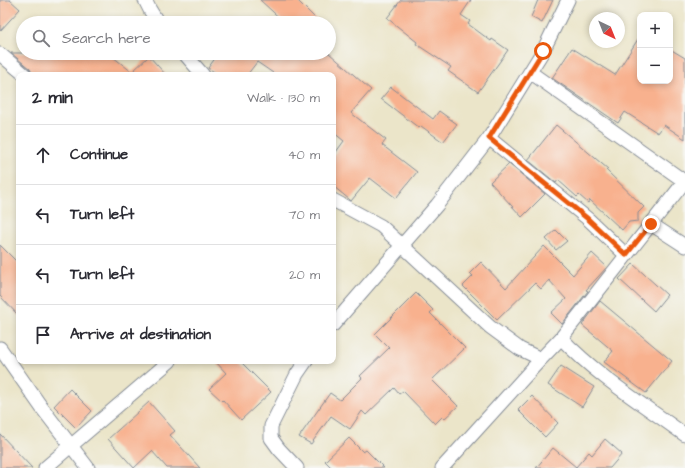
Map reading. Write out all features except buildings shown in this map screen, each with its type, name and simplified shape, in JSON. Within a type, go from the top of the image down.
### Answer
[{"type":"street","points":[[145,0],[154,16]]},
{"type":"street","points":[[336,322],[437,204],[489,138],[543,51],[568,0]]},
{"type":"street","points":[[0,54],[21,72]]},
{"type":"street","points":[[190,60],[200,72]]},
{"type":"street","points":[[442,468],[561,338],[685,181],[530,72]]},
{"type":"street","points":[[489,138],[588,219],[626,255]]},
{"type":"street","points":[[336,202],[381,226],[490,327],[520,349],[541,359]]},
{"type":"street","points":[[651,224],[685,246]]},
{"type":"street","points":[[561,338],[579,357],[602,375],[685,435]]},
{"type":"street","points":[[0,348],[88,468]]},
{"type":"street","points":[[46,468],[167,364]]},
{"type":"street","points":[[297,468],[271,438],[271,426],[297,374],[304,364]]},
{"type":"route","points":[[543,51],[489,138],[588,219],[626,255],[651,224]]}]
